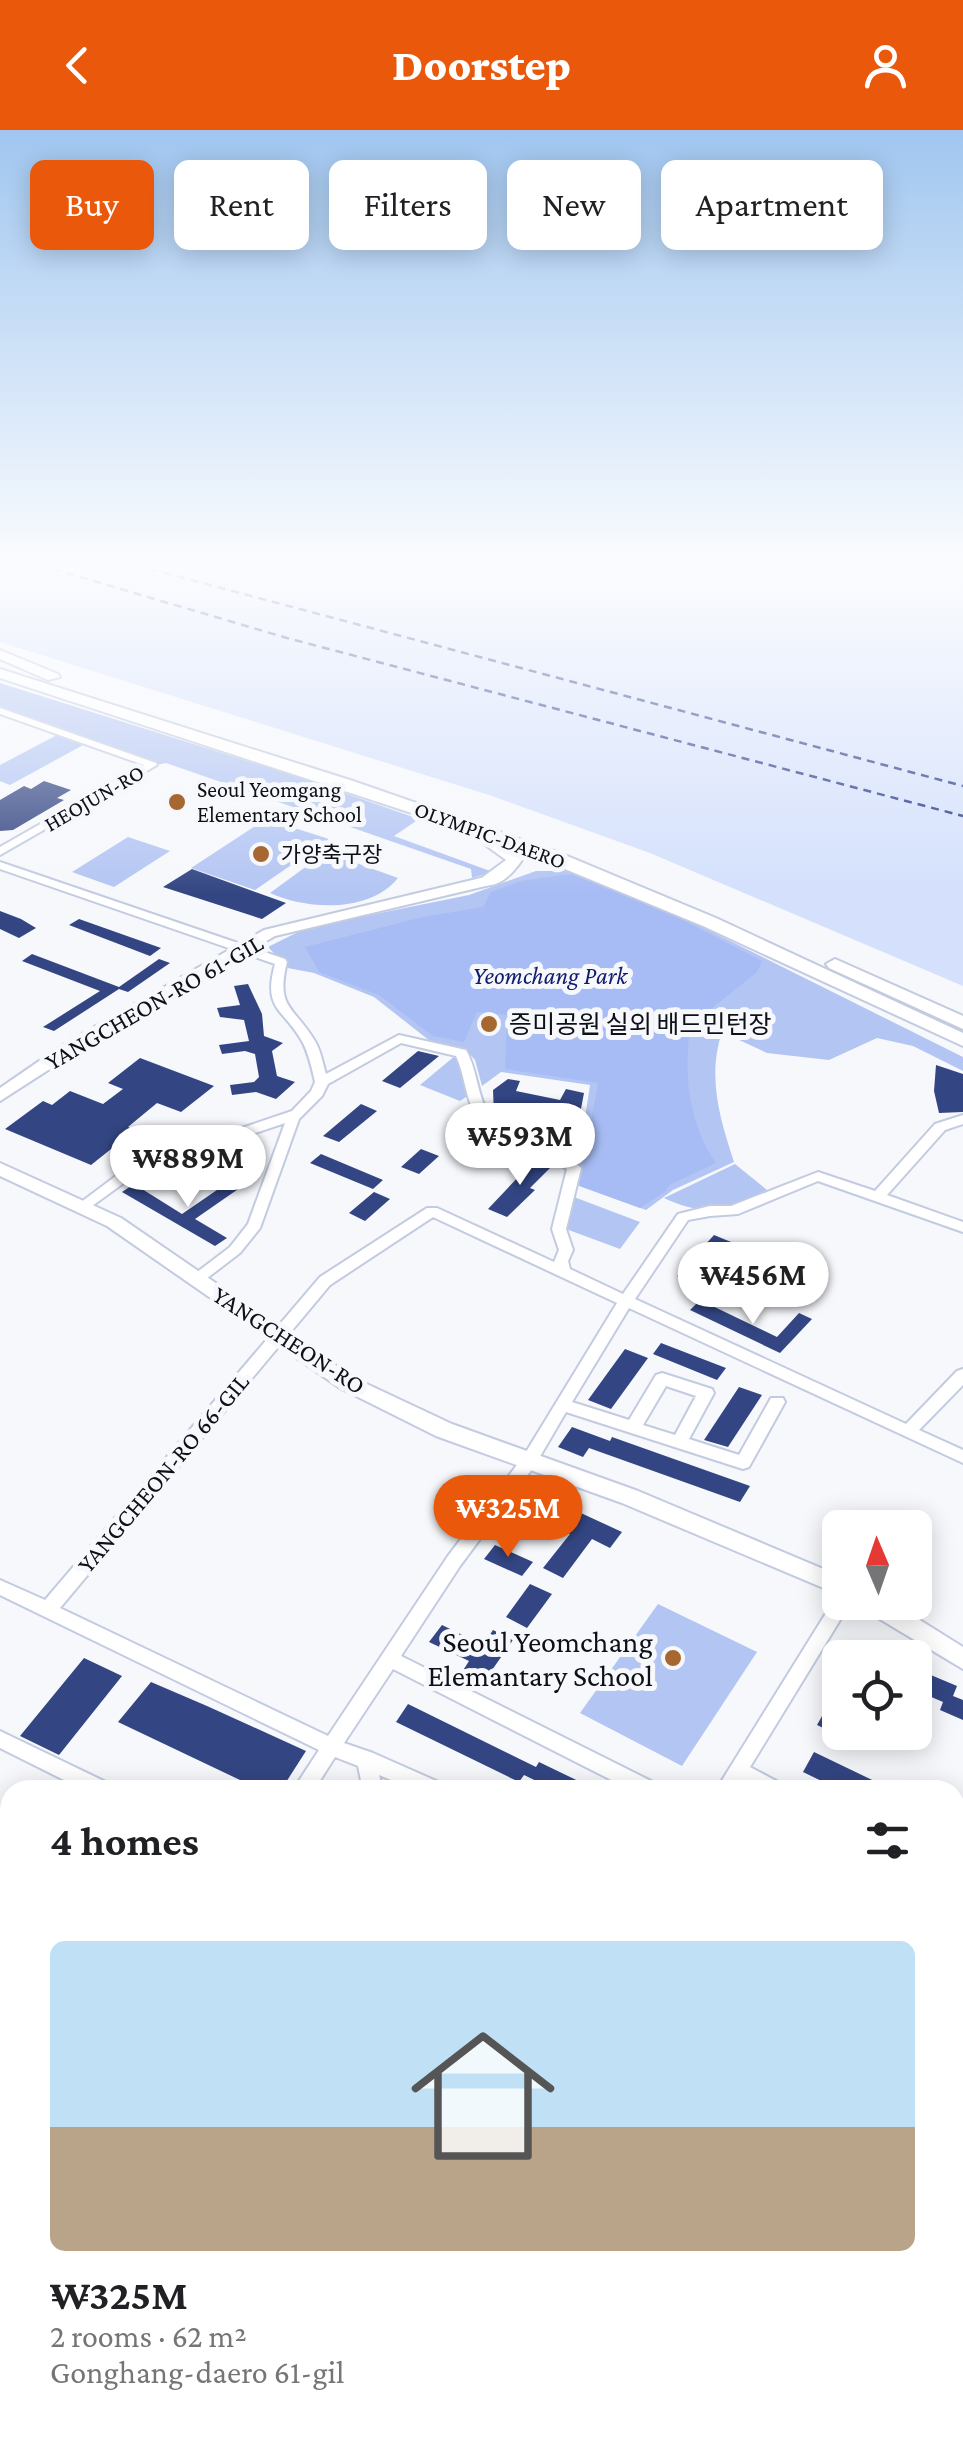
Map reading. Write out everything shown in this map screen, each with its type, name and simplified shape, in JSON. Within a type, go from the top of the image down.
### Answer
[{"type":"highway","name":"OLYMPIC-DAERO","points":[[16,677],[379,794],[646,894],[963,1040]]},
{"type":"highway","name":"OLYMPIC-DAERO","points":[[54,677],[566,848],[963,1022]]},
{"type":"highway","points":[[0,681],[74,697]]},
{"type":"highway","points":[[379,794],[508,851],[514,860],[512,865],[489,881]]},
{"type":"main road","name":"YANGCHEON-RO 61-GIL","points":[[0,1096],[67,1050],[238,950],[298,924],[489,881]]},
{"type":"main road","name":"YANGCHEON-RO","points":[[0,1169],[114,1222],[347,1383],[444,1430],[630,1497],[822,1578]]},
{"type":"main road","points":[[901,1620],[963,1658]]},
{"type":"street","name":"HEOJUN-RO","points":[[0,711],[152,765],[0,852]]},
{"type":"street","points":[[0,865],[281,962],[273,984],[282,1010],[312,1048],[322,1082]]},
{"type":"street","points":[[197,1280],[234,1250],[255,1225],[297,1114],[322,1082],[399,1039],[461,1053],[487,1124],[503,1136],[574,1168],[559,1229],[566,1250],[561,1262],[563,1271],[963,1458]]},
{"type":"street","points":[[84,1206],[134,1170],[297,1114]]},
{"type":"street","points":[[878,1196],[940,1127],[963,1119]]},
{"type":"street","points":[[309,1780],[454,1561],[529,1461],[627,1300],[683,1217],[733,1211],[818,1176],[963,1226]]},
{"type":"street","name":"YANGCHEON-RO 66-GIL","points":[[48,1609],[325,1281],[432,1211],[563,1271]]},
{"type":"street","points":[[908,1431],[963,1375]]},
{"type":"street","points":[[633,1426],[662,1378],[706,1393],[680,1440]]},
{"type":"street","points":[[563,1405],[743,1463],[776,1402]]},
{"type":"street","points":[[0,1588],[332,1747],[413,1780]]},
{"type":"street","points":[[733,1780],[831,1620]]},
{"type":"street","points":[[390,1659],[630,1780]]},
{"type":"street","points":[[0,1740],[82,1780]]},
{"type":"street","points":[[366,1759],[371,1780]]},
{"type":"street","points":[[739,1771],[756,1780]]},
{"type":"green space","points":[[0,683],[419,819],[394,836],[493,872],[472,878],[471,869],[0,709]]},
{"type":"green space","points":[[57,735],[85,744],[10,785],[0,781],[0,765]]},
{"type":"green space","name":"가양축구장","points":[[266,819],[329,839],[255,890],[191,868]]},
{"type":"green space","points":[[128,837],[170,851],[114,887],[72,872]]},
{"type":"green space","points":[[326,852],[398,878],[371,898],[355,903],[302,903],[270,893]]},
{"type":"green space","name":"Yeomchang Park","points":[[536,871],[571,871],[672,912],[963,1057],[963,1071],[913,1046],[877,1038],[829,1060],[767,1053],[722,1032],[716,1082],[720,1114],[734,1162],[673,1190],[646,1210],[575,1184],[590,1085],[501,1072],[482,1086],[475,1060],[467,1051],[430,1041],[374,997],[314,973],[288,968],[268,947],[306,928],[469,895]]},
{"type":"green space","name":"Yeomchang Park","points":[[571,874],[670,913],[762,961],[757,972],[691,1025],[690,1096],[699,1131],[716,1163],[669,1185],[640,1208],[579,1186],[598,1083],[505,1069],[507,1015],[477,1012],[464,1042],[433,1036],[379,995],[319,972],[305,947],[423,917],[483,907],[491,892],[521,881]]},
{"type":"green space","points":[[456,1055],[469,1095],[460,1101],[420,1085]]},
{"type":"green space","points":[[735,1164],[767,1190],[716,1209],[692,1208],[664,1198]]},
{"type":"green space","points":[[574,1197],[640,1222],[620,1249],[566,1229]]},
{"type":"green space","points":[[658,1604],[757,1652],[682,1766],[580,1713]]},
{"type":"shaded area","points":[[113,677],[963,677],[963,986],[650,853],[489,795]]},
{"type":"building","points":[[44,781],[71,790],[57,798],[64,800],[13,830],[0,831],[0,800],[24,786],[31,789]]},
{"type":"building","points":[[192,869],[286,903],[262,919],[163,887]]},
{"type":"building","points":[[0,911],[36,928],[19,938],[0,929]]},
{"type":"building","points":[[79,919],[161,948],[150,956],[69,925]]},
{"type":"building","points":[[32,954],[119,987],[159,959],[170,963],[128,992],[119,989],[54,1031],[43,1027],[100,991],[22,961]]},
{"type":"building","points":[[248,984],[262,1014],[264,1036],[283,1043],[272,1051],[277,1076],[295,1082],[276,1099],[256,1092],[232,1095],[230,1085],[254,1082],[259,1077],[255,1054],[222,1054],[219,1045],[249,1041],[244,1020],[220,1017],[217,1008],[240,1005],[234,986]]},
{"type":"building","points":[[418,1051],[439,1056],[400,1088],[382,1081]]},
{"type":"building","points":[[140,1058],[214,1086],[181,1112],[157,1103],[128,1127],[135,1130],[91,1165],[5,1129],[43,1101],[52,1105],[70,1091],[103,1104],[123,1089],[108,1083]]},
{"type":"building","points":[[936,1065],[963,1074],[963,1112],[939,1113],[934,1091]]},
{"type":"building","points":[[508,1079],[520,1081],[516,1091],[560,1100],[566,1089],[584,1093],[572,1156],[512,1132],[494,1116],[493,1090]]},
{"type":"building","points":[[361,1104],[377,1111],[339,1142],[323,1136]]},
{"type":"building","points":[[252,1143],[263,1149],[223,1175],[212,1168]]},
{"type":"building","points":[[421,1149],[439,1156],[419,1174],[401,1167]]},
{"type":"building","points":[[321,1154],[383,1180],[373,1189],[310,1163]]},
{"type":"building","points":[[536,1158],[553,1165],[530,1188],[535,1190],[507,1217],[488,1209]]},
{"type":"building","points":[[233,1179],[244,1185],[195,1219],[227,1238],[215,1246],[122,1192],[134,1184],[182,1214]]},
{"type":"building","points":[[374,1192],[390,1199],[365,1221],[349,1213]]},
{"type":"building","points":[[714,1235],[731,1242],[693,1284],[677,1276]]},
{"type":"building","points":[[700,1300],[777,1337],[799,1313],[812,1319],[780,1353],[690,1310]]},
{"type":"building","points":[[661,1343],[726,1368],[717,1380],[653,1354]]},
{"type":"building","points":[[625,1349],[648,1358],[611,1409],[588,1400]]},
{"type":"building","points":[[739,1387],[762,1395],[728,1447],[704,1440]]},
{"type":"building","points":[[572,1427],[610,1441],[612,1437],[750,1486],[740,1502],[589,1448],[583,1457],[558,1447]]},
{"type":"building","points":[[570,1508],[622,1532],[610,1548],[592,1539],[563,1578],[543,1568],[570,1534],[555,1527]]},
{"type":"building","points":[[495,1545],[533,1562],[522,1576],[484,1559]]},
{"type":"building","points":[[530,1584],[552,1594],[527,1628],[506,1617]]},
{"type":"building","points":[[442,1625],[483,1645],[493,1630],[513,1640],[483,1683],[462,1672],[469,1661],[429,1642]]},
{"type":"building","points":[[84,1658],[122,1676],[59,1755],[20,1736]]},
{"type":"building","points":[[932,1676],[957,1686],[953,1696],[963,1700],[963,1720],[940,1710],[943,1702],[932,1697]]},
{"type":"building","points":[[151,1682],[306,1751],[287,1780],[240,1780],[118,1722]]},
{"type":"building","points":[[408,1704],[536,1767],[539,1762],[576,1780],[534,1780],[524,1775],[515,1780],[396,1722]]},
{"type":"building","points":[[814,1752],[872,1780],[819,1780],[803,1772]]},
{"type":"ferry route","points":[[436,677],[963,816]]},
{"type":"ferry route","points":[[556,677],[963,786]]},
{"type":"place","name":"Seoul Yeomgang Elementary School","points":[[177,802]]},
{"type":"place","name":"가양축구장","points":[[261,854]]},
{"type":"place","name":"증미공원 실외 배드민턴장","points":[[489,1024]]},
{"type":"place","name":"Seoul Yeomchang Elemantary School","points":[[673,1658]]}]
